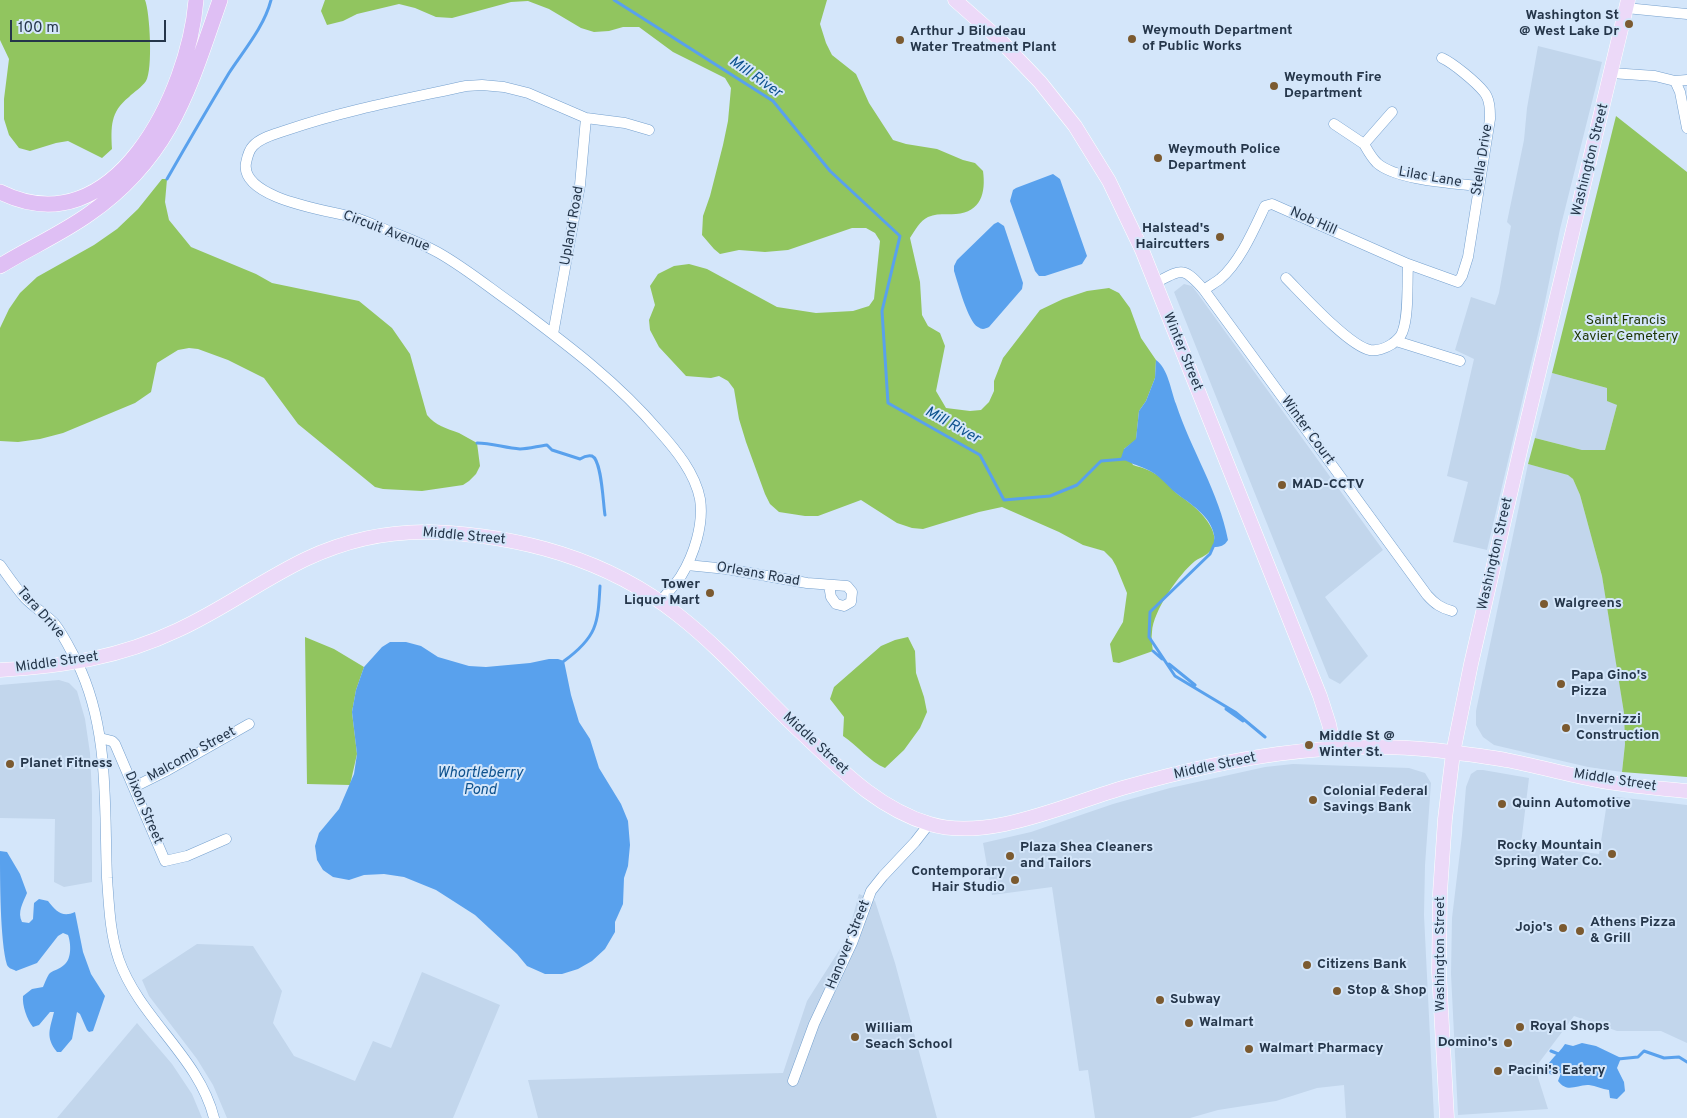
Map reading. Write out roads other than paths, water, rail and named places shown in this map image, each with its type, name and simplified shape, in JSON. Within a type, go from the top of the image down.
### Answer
[{"type":"highway","points":[[0,192],[31,202],[46,204],[63,202],[78,199],[93,192],[118,174],[149,136],[172,96],[188,51],[196,0]]},
{"type":"highway","points":[[0,266],[88,216],[119,190],[148,160],[165,135],[185,98],[220,0]]},
{"type":"main road","name":"Winter Street","points":[[955,0],[1024,64],[1050,94],[1075,126],[1099,162],[1121,204],[1155,283],[1320,696],[1334,748]]},
{"type":"main road","name":"Washington Street","points":[[1447,1118],[1439,972],[1440,885],[1453,753],[1471,664],[1516,466],[1627,4]]},
{"type":"main road","name":"Middle Street","points":[[0,670],[77,663],[136,647],[175,632],[301,561],[359,540],[404,533],[458,534],[496,538],[563,554],[608,572],[660,602],[722,653],[792,724],[867,792],[889,806],[929,824],[965,828],[989,826],[1028,818],[1126,788],[1198,770],[1256,758],[1334,748],[1413,749],[1453,753],[1506,760],[1595,780],[1687,792]]},
{"type":"street","points":[[1627,4],[1687,14]]},
{"type":"street","name":"Stella Drive","points":[[1442,58],[1450,61],[1485,93],[1490,106],[1490,119],[1468,257],[1458,282]]},
{"type":"street","points":[[1611,73],[1655,76],[1675,81],[1687,80]]},
{"type":"street","points":[[1675,81],[1680,92],[1687,128]]},
{"type":"street","name":"Circuit Avenue","points":[[649,130],[586,118],[520,91],[504,87],[466,86],[323,118],[263,138],[253,146],[245,166],[249,177],[258,188],[321,210],[351,216],[414,241],[464,268],[553,334],[629,397],[673,447],[684,464],[697,490],[701,513],[687,565],[680,578],[660,602]]},
{"type":"street","points":[[1364,144],[1392,112]]},
{"type":"street","name":"Upland Road","points":[[553,334],[580,185],[586,118]]},
{"type":"street","name":"Lilac Lane","points":[[1334,124],[1364,144],[1369,154],[1390,171],[1478,186]]},
{"type":"street","name":"Nob Hill","points":[[1204,290],[1227,271],[1249,239],[1265,206],[1269,204],[1408,264],[1458,282]]},
{"type":"street","points":[[1286,278],[1328,320],[1361,346],[1370,350],[1379,350],[1396,341],[1401,335],[1405,324],[1408,264]]},
{"type":"street","name":"Winter Court","points":[[1155,283],[1180,271],[1187,272],[1204,290],[1427,595],[1442,609],[1452,611]]},
{"type":"street","points":[[1396,341],[1460,361]]},
{"type":"street","name":"Tara Drive","points":[[0,565],[25,598],[54,623],[63,636],[87,684],[100,738],[104,785],[109,910],[116,952],[125,975],[147,1012],[196,1076],[214,1118]]},
{"type":"street","name":"Orleans Road","points":[[687,565],[727,569],[829,585]]},
{"type":"street","name":"Malcomb Street","points":[[134,787],[249,724]]},
{"type":"street","name":"Dixon Street","points":[[100,738],[116,744],[165,861],[187,856],[226,839]]},
{"type":"street","name":"Hanover Street","points":[[792,1081],[814,1024],[852,943],[871,891],[916,842],[929,824]]},
{"type":"water","points":[[1053,174],[1060,179],[1087,256],[1082,264],[1045,276],[1039,276],[1035,271],[1010,201],[1013,190],[1016,188]]},
{"type":"water","points":[[998,222],[1004,226],[1023,283],[1022,289],[989,327],[982,329],[974,324],[967,310],[954,266],[957,260]]},
{"type":"water","points":[[1156,360],[1166,374],[1182,421],[1212,488],[1228,540],[1222,546],[1213,547],[1214,537],[1212,528],[1199,511],[1151,471],[1121,458],[1124,449],[1136,439],[1139,411],[1146,401],[1155,378]]},
{"type":"water","name":"Whortleberry Pond","points":[[390,642],[406,642],[421,646],[438,657],[469,666],[486,667],[530,663],[549,659],[564,661],[579,722],[590,739],[599,768],[621,804],[628,821],[630,845],[628,866],[624,878],[623,904],[615,922],[615,932],[605,949],[592,961],[578,969],[562,974],[545,974],[527,966],[517,954],[475,915],[436,890],[404,877],[384,874],[364,875],[349,880],[333,877],[323,870],[317,860],[315,846],[319,833],[339,809],[354,774],[357,754],[352,712],[356,690],[364,667],[382,647]]},
{"type":"water","points":[[0,851],[7,852],[20,874],[27,893],[20,911],[22,922],[29,923],[33,919],[34,903],[39,899],[48,901],[63,914],[75,912],[83,952],[91,974],[105,996],[93,1031],[89,1032],[87,1030],[80,1014],[77,1012],[72,1039],[61,1052],[57,1052],[53,1047],[50,1037],[54,1012],[50,1012],[39,1025],[33,1027],[25,1012],[23,996],[32,989],[43,987],[50,973],[61,968],[67,962],[70,951],[69,938],[68,935],[63,933],[58,936],[37,963],[16,971],[7,965],[2,926]]},
{"type":"water","points":[[1582,1043],[1596,1046],[1621,1058],[1617,1068],[1624,1082],[1625,1091],[1617,1099],[1610,1098],[1609,1090],[1592,1085],[1573,1088],[1565,1087],[1558,1081],[1561,1073],[1552,1075],[1545,1071],[1549,1063],[1565,1044],[1573,1046]]},
{"type":"waterway","points":[[167,179],[229,73],[259,29],[271,0]]},
{"type":"waterway","name":"Mill River","points":[[614,0],[773,101],[830,171],[900,236],[882,311],[888,403],[980,455],[1004,500],[1050,496],[1077,485],[1101,461],[1125,459]]},
{"type":"waterway","points":[[477,443],[520,449],[547,445],[552,450],[580,459],[592,456],[598,465],[602,483],[605,515]]},
{"type":"waterway","name":"Mill River","points":[[1214,545],[1210,554],[1150,612],[1149,637],[1175,676],[1235,712],[1265,737]]},
{"type":"waterway","points":[[564,661],[583,644],[594,629],[600,586]]},
{"type":"waterway","name":"Mill River","points":[[1153,651],[1162,659]]},
{"type":"waterway","points":[[1169,664],[1195,685]]},
{"type":"waterway","name":"Mill River","points":[[1226,709],[1243,721]]},
{"type":"waterway","name":"Mill River","points":[[1551,1051],[1561,1055]]},
{"type":"waterway","name":"Mill River","points":[[1618,1059],[1638,1057],[1644,1051],[1664,1058],[1679,1057],[1687,1062]]},
{"type":"place","name":"Washington St @ West Lake Dr","points":[[1629,24]]},
{"type":"place","name":"Weymouth Department of Public Works","points":[[1132,39]]},
{"type":"place","name":"Arthur J Bilodeau Water Treatment Plant","points":[[900,40]]},
{"type":"place","name":"Weymouth Fire Department","points":[[1274,86]]},
{"type":"place","name":"Weymouth Police Department","points":[[1158,158]]},
{"type":"place","name":"Halstead's Haircutters","points":[[1220,237]]},
{"type":"place","name":"MAD-CCTV","points":[[1282,485]]},
{"type":"place","name":"Tower Liquor Mart","points":[[710,593]]},
{"type":"place","name":"Walgreens","points":[[1544,604]]},
{"type":"place","name":"Papa Gino's Pizza","points":[[1561,684]]},
{"type":"place","name":"Invernizzi Construction","points":[[1566,728]]},
{"type":"place","name":"Middle St @ Winter St.","points":[[1309,745]]},
{"type":"place","name":"Planet Fitness","points":[[10,764]]},
{"type":"place","name":"Colonial Federal Savings Bank","points":[[1313,800]]},
{"type":"place","name":"Quinn Automotive","points":[[1502,804]]},
{"type":"place","name":"Rocky Mountain Spring Water Co.","points":[[1612,854]]},
{"type":"place","name":"Plaza Shea Cleaners and Tailors","points":[[1010,856]]},
{"type":"place","name":"Contemporary Hair Studio","points":[[1015,880]]},
{"type":"place","name":"Jojo's","points":[[1563,928]]},
{"type":"place","name":"Athens Pizza & Grill","points":[[1580,931]]},
{"type":"place","name":"Citizens Bank","points":[[1307,965]]},
{"type":"place","name":"Stop & Shop","points":[[1337,991]]},
{"type":"place","name":"Subway","points":[[1160,1000]]},
{"type":"place","name":"Walmart","points":[[1189,1023]]},
{"type":"place","name":"Royal Shops","points":[[1520,1027]]},
{"type":"place","name":"William Seach School","points":[[855,1037]]},
{"type":"place","name":"Domino's","points":[[1508,1043]]},
{"type":"place","name":"Walmart Pharmacy","points":[[1249,1049]]},
{"type":"place","name":"Pacini's Eatery","points":[[1498,1071]]},
{"type":"park label","name":"Saint Francis Xavier Cemetery","points":[[1626,330]]}]
